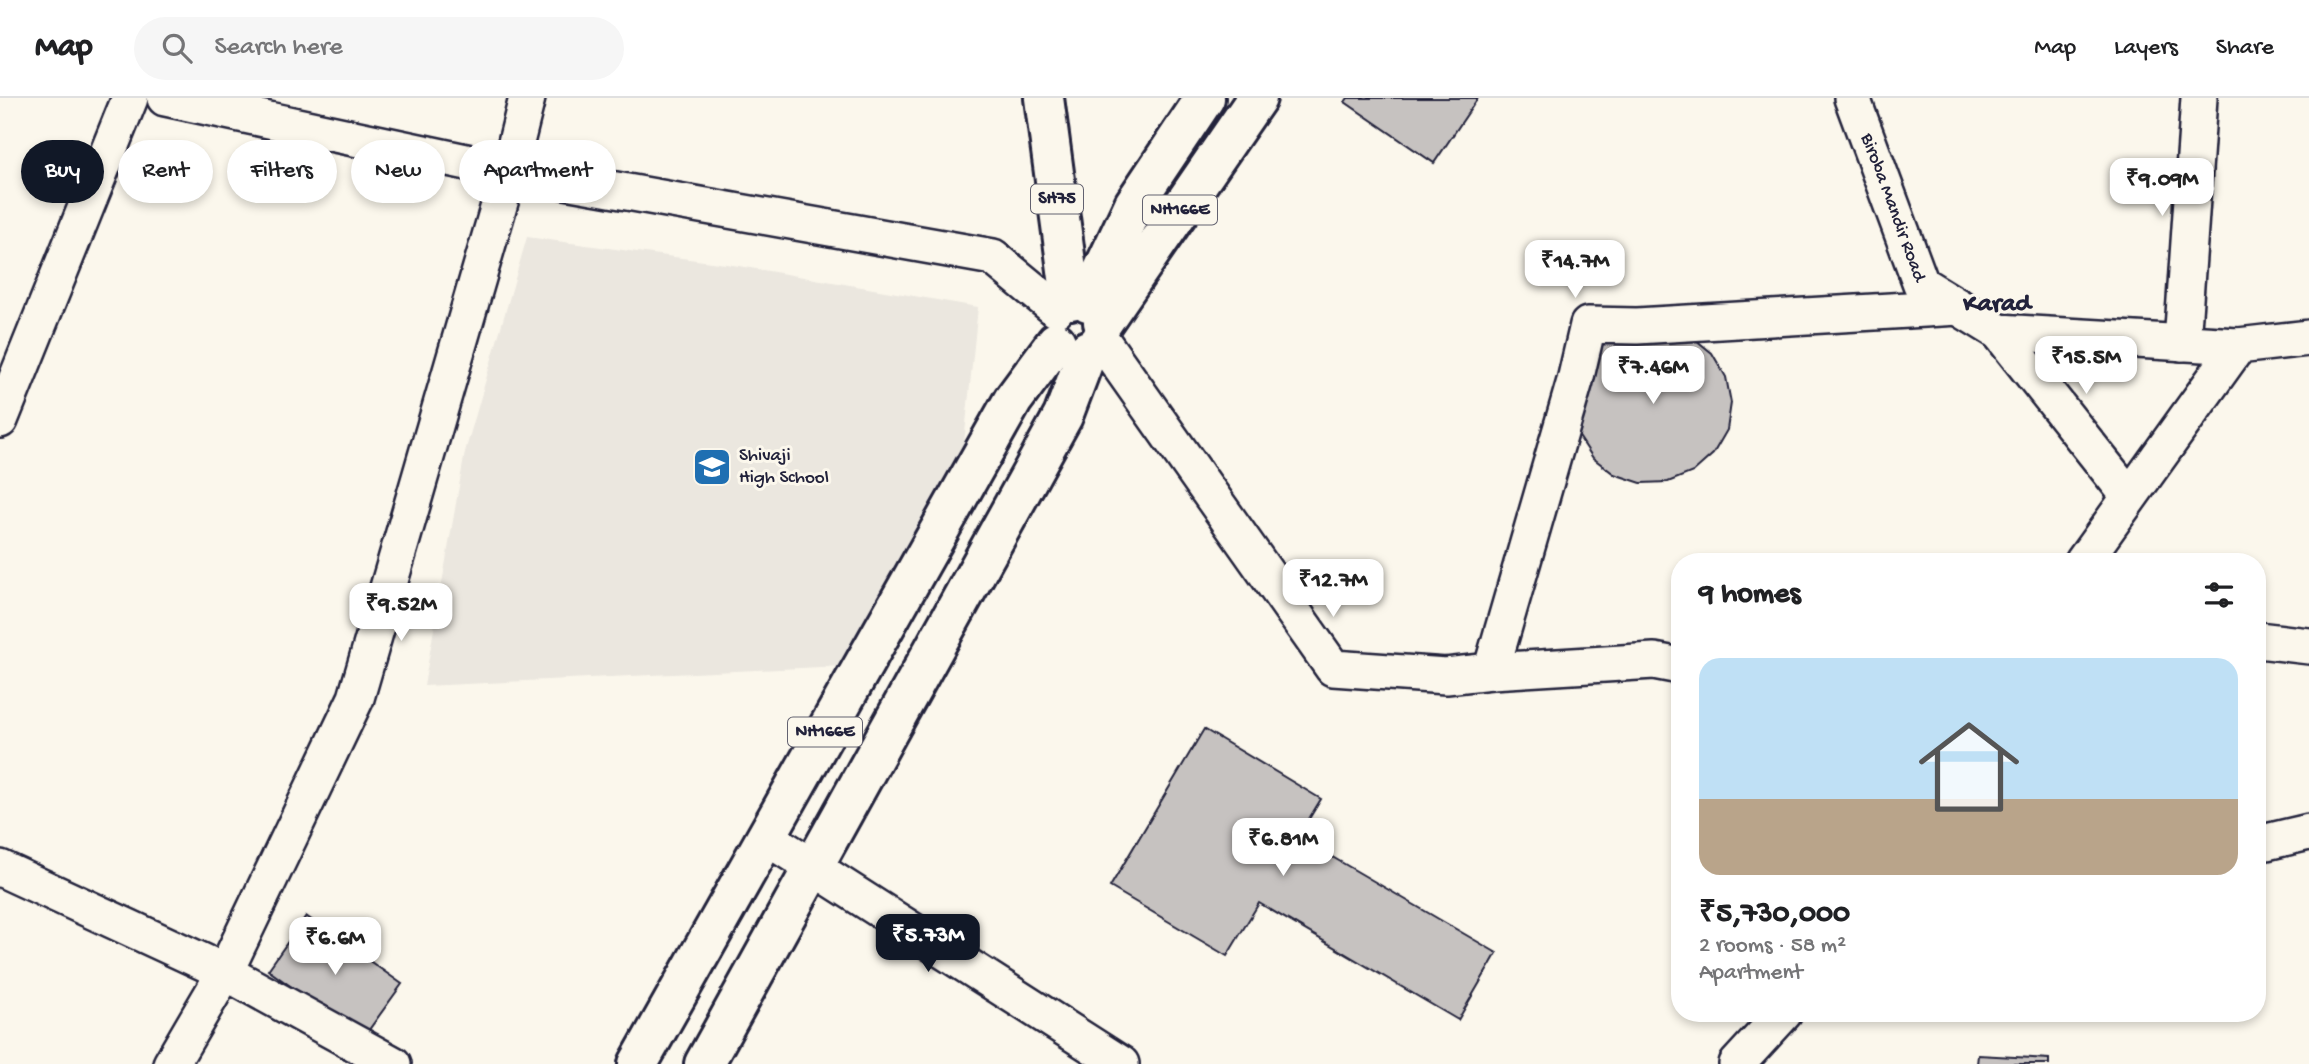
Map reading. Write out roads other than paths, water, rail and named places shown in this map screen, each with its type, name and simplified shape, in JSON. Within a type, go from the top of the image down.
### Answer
[{"type":"main road","name":"SH75","points":[[1044,98],[1080,323]]},
{"type":"main road","name":"NH166E","points":[[704,1064],[1063,416],[1080,323],[1134,204],[1205,98]]},
{"type":"main road","name":"NH166E","points":[[638,1064],[1013,400],[1080,323],[1257,98]]},
{"type":"street","points":[[0,420],[130,98]]},
{"type":"street","points":[[165,98],[459,160]]},
{"type":"street","points":[[517,140],[527,98]]},
{"type":"street","name":"Biroba Mandir Road","points":[[1852,98],[1921,284],[1999,332],[2238,346],[2309,338]]},
{"type":"street","points":[[2182,343],[2199,98]]},
{"type":"street","points":[[616,190],[992,257],[1080,323],[1333,668],[1446,676],[1654,661],[1671,664]]},
{"type":"street","points":[[171,1064],[225,972],[356,698],[500,203]]},
{"type":"street","points":[[1491,671],[1571,395],[1588,325],[1637,327],[1959,307]]},
{"type":"street","points":[[1999,332],[2129,496]]},
{"type":"street","points":[[2089,553],[2238,346]]},
{"type":"street","points":[[2266,641],[2309,646]]},
{"type":"street","points":[[2266,842],[2309,832]]},
{"type":"street","points":[[766,837],[1121,1064]]},
{"type":"street","points":[[0,868],[225,972],[393,1064]]},
{"type":"street","points":[[1737,1064],[1776,1022]]},
{"type":"place","name":"Shivaji High School","points":[[712,467]]},
{"type":"district","name":"Karad","points":[[1997,305]]}]
